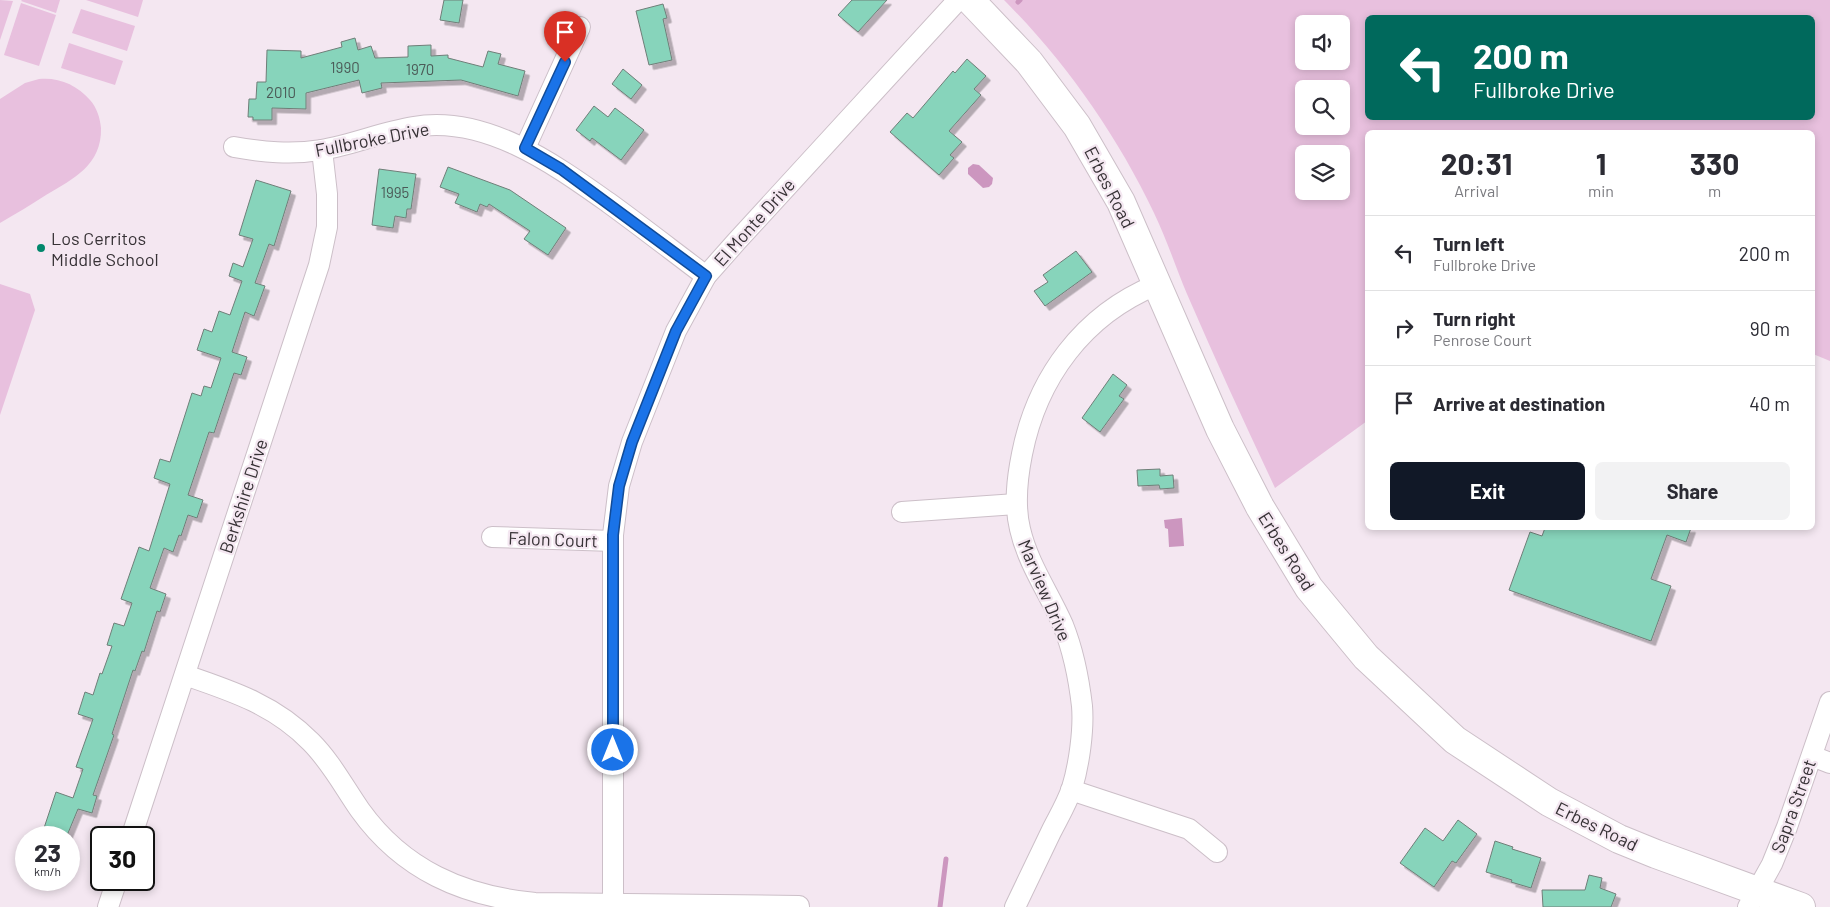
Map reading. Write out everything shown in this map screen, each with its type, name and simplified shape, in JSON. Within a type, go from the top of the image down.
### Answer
[{"type":"main road","name":"Erbes Road","points":[[970,0],[1029,62],[1077,126],[1120,202],[1220,429],[1260,507],[1309,588],[1366,657],[1455,740],[1549,802],[1619,839],[1753,899],[1801,907]]},
{"type":"street","name":"El Monte Drive","points":[[613,905],[613,541],[619,486],[632,442],[676,331],[706,276],[958,0]]},
{"type":"street","points":[[525,148],[580,27]]},
{"type":"street","name":"Fullbroke Drive","points":[[234,147],[282,153],[322,150],[413,126],[434,125],[475,130],[525,148],[561,169],[706,276]]},
{"type":"street","name":"Berkshire Drive","points":[[135,826],[319,265],[327,227],[327,194],[322,150]]},
{"type":"street","name":"Marview Drive","points":[[1015,907],[1071,790],[1080,750],[1082,707],[1077,675],[1063,626],[1029,556],[1020,530],[1016,504],[1019,466],[1026,431],[1039,397],[1055,368],[1076,341],[1101,316],[1134,294],[1156,285]]},
{"type":"street","points":[[902,512],[1016,504]]},
{"type":"street","name":"Falon Court","points":[[492,536],[613,541]]},
{"type":"street","points":[[185,675],[244,696],[291,724],[311,741],[328,760],[360,810],[380,834],[408,859],[436,877],[470,891],[506,900],[535,903],[799,906]]},
{"type":"street","name":"Sapra Street","points":[[1753,899],[1772,864],[1787,827],[1821,759],[1830,702]]},
{"type":"street","points":[[1071,790],[1189,829],[1217,852]]},
{"type":"street","points":[[108,907],[113,891]]},
{"type":"shaded area","points":[[0,0],[13,1],[0,40]]},
{"type":"shaded area","points":[[22,0],[60,0],[56,13]]},
{"type":"shaded area","points":[[86,0],[143,0],[138,17]]},
{"type":"shaded area","points":[[1004,0],[1830,0],[1830,361],[1815,355],[1815,130],[1365,130],[1365,422],[1275,488],[1208,343],[1159,223],[1124,155],[1069,74]]},
{"type":"shaded area","points":[[21,3],[56,15],[39,66],[4,55]]},
{"type":"shaded area","points":[[81,9],[135,26],[127,51],[72,33]]},
{"type":"shaded area","points":[[69,43],[123,61],[115,85],[61,68]]},
{"type":"shaded area","points":[[39,79],[54,79],[67,83],[85,95],[98,113],[101,128],[100,141],[97,152],[91,161],[76,177],[0,223],[0,99],[25,83]]},
{"type":"shaded area","points":[[973,164],[979,165],[993,178],[992,184],[989,187],[983,188],[968,174],[968,168]]},
{"type":"shaded area","points":[[0,284],[30,294],[35,310],[0,415]]},
{"type":"shaded area","points":[[1182,518],[1184,546],[1169,547],[1168,529],[1165,528],[1164,520]]},
{"type":"building","points":[[444,0],[463,0],[459,23],[440,20]]},
{"type":"building","points":[[852,0],[887,0],[858,32],[838,15]]},
{"type":"building","points":[[663,4],[667,18],[663,19],[672,60],[649,65],[636,11]]},
{"type":"building","points":[[355,38],[358,50],[371,46],[375,58],[408,57],[408,46],[431,45],[431,56],[448,55],[448,58],[483,67],[488,51],[501,54],[498,64],[525,71],[518,96],[461,80],[381,83],[382,88],[362,93],[359,80],[306,93],[306,109],[272,108],[272,120],[253,120],[253,117],[248,117],[249,99],[256,99],[257,82],[266,82],[267,50],[301,51],[301,58],[342,47],[341,42]]},
{"type":"building","points":[[967,59],[986,76],[974,89],[981,95],[949,131],[962,142],[950,155],[954,158],[939,175],[890,132],[907,113],[913,118],[953,71],[955,73]]},
{"type":"building","points":[[623,69],[642,85],[631,99],[612,84]]},
{"type":"building","points":[[594,106],[608,117],[615,108],[644,130],[621,160],[592,138],[590,141],[576,130]]},
{"type":"building","points":[[448,167],[510,190],[566,228],[548,255],[524,239],[530,231],[489,204],[487,207],[480,204],[477,212],[455,203],[459,194],[440,187]]},
{"type":"building","points":[[379,169],[416,174],[411,209],[407,209],[406,218],[395,216],[393,228],[372,225]]},
{"type":"building","points":[[256,180],[291,191],[274,246],[269,244],[255,283],[265,286],[254,316],[245,312],[232,352],[247,357],[241,375],[234,373],[214,433],[209,432],[188,495],[203,500],[197,518],[188,515],[173,552],[164,548],[150,588],[166,594],[160,612],[157,611],[144,652],[142,651],[135,671],[133,670],[112,734],[114,735],[93,795],[97,796],[92,813],[78,809],[71,826],[45,826],[56,792],[73,798],[83,769],[76,767],[93,719],[78,714],[85,692],[93,695],[100,673],[102,674],[112,646],[107,645],[114,623],[124,626],[132,603],[121,599],[139,547],[149,551],[170,484],[154,478],[160,459],[170,462],[192,393],[201,396],[204,386],[211,388],[221,358],[197,350],[204,329],[212,332],[219,311],[230,315],[242,281],[229,276],[233,263],[243,267],[253,239],[239,235]]},
{"type":"building","points":[[1076,251],[1092,272],[1045,306],[1034,291],[1048,282],[1043,275]]},
{"type":"building","points":[[1113,374],[1127,385],[1119,396],[1124,399],[1100,432],[1082,418]]},
{"type":"building","points":[[1160,469],[1160,476],[1173,475],[1174,488],[1160,489],[1159,485],[1138,486],[1137,470]]},
{"type":"building","points":[[1544,530],[1690,530],[1686,542],[1667,535],[1651,579],[1671,586],[1651,641],[1509,590],[1530,532],[1542,536]]},
{"type":"building","points":[[1458,820],[1477,834],[1456,863],[1452,861],[1434,887],[1400,863],[1425,828],[1443,841]]},
{"type":"building","points":[[1495,841],[1513,847],[1512,849],[1541,858],[1531,888],[1486,872]]},
{"type":"building","points":[[1589,875],[1602,878],[1600,888],[1616,894],[1611,907],[1543,907],[1542,890],[1585,890]]},
{"type":"waterway","points":[[940,907],[946,859]]},
{"type":"place","name":"Los Cerritos Middle School","points":[[41,248]]},
{"type":"route","points":[[565,62],[525,148],[561,169],[706,276],[676,331],[632,442],[619,486],[613,535],[613,750]]}]
